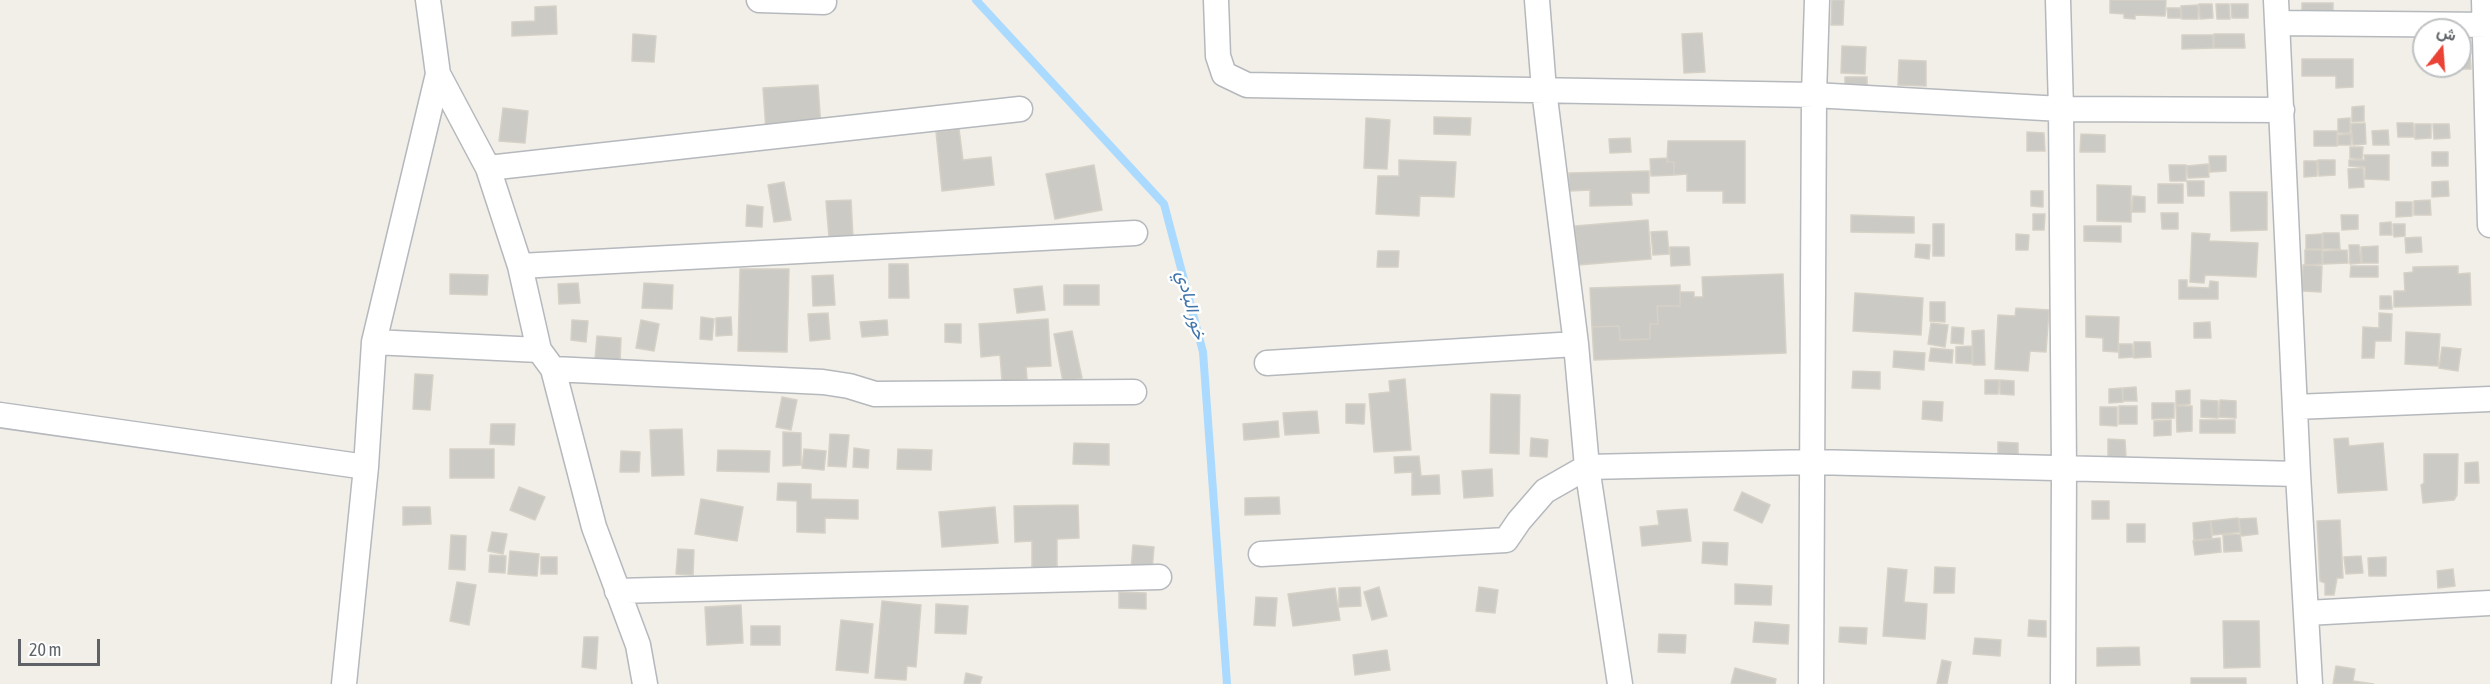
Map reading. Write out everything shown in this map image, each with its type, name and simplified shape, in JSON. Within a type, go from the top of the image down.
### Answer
[{"type":"street","points":[[428,0],[438,74],[489,168],[520,266],[594,527],[638,645],[645,684]]},
{"type":"street","points":[[759,0],[825,2]]},
{"type":"street","points":[[1216,0],[1218,56],[1224,74],[1247,85],[1814,95],[2061,110],[2282,110]]},
{"type":"street","points":[[1537,0],[1544,90],[1576,344],[1587,467],[1620,684]]},
{"type":"street","points":[[1811,684],[1814,95],[1817,0]]},
{"type":"street","points":[[2058,0],[2064,468],[2063,684]]},
{"type":"street","points":[[2484,0],[2487,25],[2490,225]]},
{"type":"street","points":[[2310,684],[2277,11],[2487,25]]},
{"type":"street","points":[[344,684],[366,467],[374,342],[438,74]]},
{"type":"street","points":[[489,168],[1020,109]]},
{"type":"street","points":[[520,266],[1135,233]]},
{"type":"street","points":[[374,342],[823,382],[849,386],[876,394],[1134,392]]},
{"type":"street","points":[[1267,363],[1576,344]]},
{"type":"street","points":[[2295,407],[2490,399]]},
{"type":"street","points":[[0,415],[366,467]]},
{"type":"street","points":[[1261,554],[1506,540],[1545,491],[1587,467],[1813,462],[2298,474]]},
{"type":"street","points":[[617,591],[1159,577]]},
{"type":"street","points":[[2307,613],[2490,603]]},
{"type":"building","points":[[1832,0],[1844,0],[1843,25],[1831,25]]},
{"type":"building","points":[[2110,0],[2166,0],[2165,16],[2135,15],[2135,19],[2124,18],[2124,14],[2110,13]]},
{"type":"building","points":[[2302,3],[2333,3],[2333,20],[2302,19]]},
{"type":"building","points":[[2199,4],[2212,4],[2213,18],[2200,19]]},
{"type":"building","points":[[2216,4],[2229,4],[2230,19],[2217,19]]},
{"type":"building","points":[[2231,4],[2248,4],[2248,18],[2232,18]]},
{"type":"building","points":[[2198,5],[2198,19],[2182,19],[2181,6]]},
{"type":"building","points":[[556,6],[557,34],[512,36],[512,22],[535,21],[535,7]]},
{"type":"building","points":[[2167,8],[2180,8],[2181,18],[2168,18]]},
{"type":"building","points":[[1702,33],[1705,72],[1684,73],[1682,34]]},
{"type":"building","points":[[633,34],[656,36],[654,62],[632,61]]},
{"type":"building","points":[[2214,34],[2244,34],[2245,48],[2214,48]]},
{"type":"building","points":[[2182,35],[2213,35],[2213,48],[2182,49]]},
{"type":"building","points":[[1842,46],[1866,47],[1865,74],[1841,73]]},
{"type":"building","points":[[2302,59],[2353,59],[2353,87],[2336,88],[2336,76],[2302,76]]},
{"type":"building","points":[[1899,60],[1926,61],[1926,86],[1898,85]]},
{"type":"building","points":[[1845,77],[1867,77],[1867,96],[1845,96]]},
{"type":"building","points":[[818,85],[821,128],[766,131],[763,88]]},
{"type":"building","points":[[2364,106],[2364,121],[2352,122],[2352,107]]},
{"type":"building","points":[[503,108],[528,111],[525,143],[499,141]]},
{"type":"building","points":[[1434,117],[1471,118],[1470,135],[1434,134]]},
{"type":"building","points":[[1366,118],[1390,120],[1387,169],[1364,168]]},
{"type":"building","points":[[2350,118],[2350,133],[2338,133],[2338,119]]},
{"type":"building","points":[[2365,123],[2366,144],[2353,145],[2351,124]]},
{"type":"building","points":[[2397,123],[2413,123],[2414,137],[2398,137]]},
{"type":"building","points":[[2415,124],[2431,124],[2431,138],[2415,139]]},
{"type":"building","points":[[2433,124],[2449,124],[2450,138],[2434,139]]},
{"type":"building","points":[[959,129],[963,160],[991,157],[994,185],[942,191],[936,132]]},
{"type":"building","points":[[2388,130],[2389,145],[2373,145],[2372,131]]},
{"type":"building","points":[[2314,131],[2337,131],[2337,146],[2314,146]]},
{"type":"building","points":[[2027,132],[2044,133],[2045,151],[2027,151]]},
{"type":"building","points":[[2081,134],[2105,135],[2105,152],[2080,152]]},
{"type":"building","points":[[2351,134],[2351,145],[2338,145],[2338,135]]},
{"type":"building","points":[[1630,138],[1631,152],[1610,153],[1609,139]]},
{"type":"building","points":[[1668,141],[1745,141],[1745,203],[1723,203],[1723,191],[1687,191],[1687,174],[1674,175],[1674,162],[1667,162]]},
{"type":"building","points":[[2350,147],[2363,147],[2362,159],[2350,158]]},
{"type":"building","points":[[2432,152],[2448,152],[2448,166],[2432,166]]},
{"type":"building","points":[[2364,155],[2389,155],[2389,180],[2365,179],[2365,167],[2349,166],[2349,160],[2365,160]]},
{"type":"building","points":[[2209,156],[2226,156],[2226,171],[2210,172]]},
{"type":"building","points":[[1668,158],[1667,162],[1674,162],[1674,175],[1651,176],[1650,159]]},
{"type":"building","points":[[1399,160],[1456,162],[1454,197],[1420,196],[1419,216],[1376,214],[1378,176],[1399,176]]},
{"type":"building","points":[[2318,160],[2335,160],[2335,175],[2319,176]]},
{"type":"building","points":[[2304,161],[2317,161],[2317,176],[2304,177]]},
{"type":"building","points":[[2208,164],[2209,177],[2188,178],[2187,166]]},
{"type":"building","points":[[1094,165],[1102,210],[1055,219],[1046,174]]},
{"type":"building","points":[[2169,165],[2186,165],[2186,181],[2170,181]]},
{"type":"building","points":[[2363,168],[2364,187],[2349,188],[2348,169]]},
{"type":"building","points":[[1649,171],[1649,193],[1631,193],[1632,205],[1590,206],[1590,190],[1569,191],[1569,173]]},
{"type":"building","points":[[2187,181],[2204,181],[2204,196],[2188,196]]},
{"type":"building","points":[[2448,181],[2449,196],[2432,197],[2432,182]]},
{"type":"building","points":[[784,182],[791,220],[774,222],[768,185]]},
{"type":"building","points":[[2158,184],[2183,184],[2183,203],[2158,203]]},
{"type":"building","points":[[2097,185],[2131,186],[2131,222],[2097,221]]},
{"type":"building","points":[[2031,191],[2043,191],[2043,207],[2031,206]]},
{"type":"building","points":[[2230,192],[2267,192],[2267,230],[2231,231]]},
{"type":"building","points":[[2133,196],[2145,197],[2145,212],[2132,212]]},
{"type":"building","points":[[851,200],[853,237],[829,238],[826,201]]},
{"type":"building","points":[[2430,200],[2431,215],[2414,215],[2414,201]]},
{"type":"building","points":[[2396,202],[2412,202],[2412,216],[2396,217]]},
{"type":"building","points":[[747,205],[763,207],[762,227],[746,226]]},
{"type":"building","points":[[2161,213],[2178,213],[2178,229],[2162,229]]},
{"type":"building","points":[[2033,214],[2045,214],[2044,230],[2033,230]]},
{"type":"building","points":[[1851,215],[1914,217],[1914,233],[1851,232]]},
{"type":"building","points":[[2341,215],[2358,215],[2358,229],[2342,230]]},
{"type":"building","points":[[1648,220],[1651,259],[1578,265],[1575,226]]},
{"type":"building","points":[[2391,222],[2392,235],[2380,235],[2380,223]]},
{"type":"building","points":[[1933,224],[1944,224],[1944,256],[1933,256]]},
{"type":"building","points":[[2393,224],[2405,224],[2405,236],[2394,237]]},
{"type":"building","points":[[2084,226],[2121,226],[2121,242],[2084,241]]},
{"type":"building","points":[[1667,231],[1669,254],[1653,255],[1651,232]]},
{"type":"building","points":[[2192,233],[2210,234],[2209,241],[2258,243],[2256,277],[2205,275],[2204,283],[2190,282]]},
{"type":"building","points":[[2323,233],[2339,233],[2340,249],[2323,249]]},
{"type":"building","points":[[2016,234],[2029,235],[2028,250],[2016,250]]},
{"type":"building","points":[[2322,234],[2322,249],[2306,249],[2306,235]]},
{"type":"building","points":[[2421,237],[2422,252],[2406,253],[2405,238]]},
{"type":"building","points":[[1916,244],[1930,245],[1929,259],[1915,257]]},
{"type":"building","points":[[2349,245],[2359,245],[2361,263],[2350,264]]},
{"type":"building","points":[[2378,246],[2378,263],[2362,263],[2361,247]]},
{"type":"building","points":[[1670,247],[1689,247],[1690,265],[1671,266]]},
{"type":"building","points":[[2305,250],[2322,250],[2322,264],[2305,265]]},
{"type":"building","points":[[2347,250],[2348,263],[2323,264],[2323,251]]},
{"type":"building","points":[[1378,251],[1399,251],[1398,267],[1377,267]]},
{"type":"building","points":[[889,264],[908,264],[909,298],[889,298]]},
{"type":"building","points":[[2303,265],[2322,266],[2321,292],[2302,291]]},
{"type":"building","points":[[2351,266],[2378,266],[2378,277],[2350,277]]},
{"type":"building","points":[[2458,266],[2458,274],[2470,273],[2471,305],[2394,307],[2394,291],[2405,291],[2404,273],[2413,272],[2413,267]]},
{"type":"building","points":[[740,269],[789,269],[787,352],[738,351]]},
{"type":"building","points":[[450,274],[488,275],[487,295],[450,294]]},
{"type":"building","points":[[1783,274],[1786,353],[1594,360],[1592,327],[1619,326],[1620,340],[1650,339],[1650,324],[1658,324],[1657,306],[1680,306],[1680,292],[1694,292],[1694,297],[1703,297],[1702,277]]},
{"type":"building","points":[[833,275],[835,305],[813,306],[812,276]]},
{"type":"building","points":[[2179,280],[2187,280],[2187,287],[2209,288],[2210,281],[2218,282],[2218,299],[2179,299]]},
{"type":"building","points":[[578,283],[580,303],[559,304],[558,284]]},
{"type":"building","points":[[644,283],[673,285],[672,309],[642,308]]},
{"type":"building","points":[[1064,285],[1099,285],[1099,305],[1064,305]]},
{"type":"building","points":[[1680,285],[1680,306],[1657,306],[1658,324],[1650,324],[1650,339],[1620,340],[1619,326],[1592,327],[1590,288]]},
{"type":"building","points":[[1042,286],[1045,310],[1017,313],[1014,289]]},
{"type":"building","points":[[1855,293],[1923,298],[1921,335],[1853,331]]},
{"type":"building","points":[[2380,296],[2391,296],[2392,309],[2380,309]]},
{"type":"building","points":[[1930,302],[1945,302],[1945,322],[1930,321]]},
{"type":"building","points":[[2016,308],[2049,310],[2046,352],[2030,351],[2028,371],[1995,369],[1998,315],[2015,316]]},
{"type":"building","points":[[828,313],[830,339],[810,341],[808,314]]},
{"type":"building","points":[[2379,313],[2392,314],[2391,341],[2375,341],[2374,358],[2362,358],[2363,327],[2379,328]]},
{"type":"building","points":[[2086,316],[2119,317],[2118,352],[2103,351],[2103,338],[2086,337]]},
{"type":"building","points":[[701,317],[714,319],[712,340],[700,339]]},
{"type":"building","points":[[731,317],[732,335],[716,336],[716,318]]},
{"type":"building","points":[[1048,319],[1051,366],[1026,367],[1027,379],[1002,381],[1000,355],[981,357],[979,324]]},
{"type":"building","points":[[572,320],[588,321],[586,342],[571,340]]},
{"type":"building","points":[[641,320],[659,324],[654,351],[636,348]]},
{"type":"building","points":[[887,320],[888,335],[862,337],[860,322]]},
{"type":"building","points":[[2210,322],[2211,338],[2194,338],[2194,323]]},
{"type":"building","points":[[1931,323],[1948,325],[1945,347],[1928,344]]},
{"type":"building","points":[[945,324],[961,324],[961,343],[945,342]]},
{"type":"building","points":[[1952,327],[1964,328],[1963,344],[1951,343]]},
{"type":"building","points":[[1984,330],[1985,365],[1973,365],[1972,331]]},
{"type":"building","points":[[1072,331],[1082,378],[1063,382],[1054,334]]},
{"type":"building","points":[[2406,332],[2440,334],[2438,366],[2405,364]]},
{"type":"building","points":[[597,336],[621,338],[620,361],[595,359]]},
{"type":"building","points":[[2134,342],[2150,342],[2151,357],[2134,358]]},
{"type":"building","points":[[2119,344],[2132,344],[2133,357],[2119,358]]},
{"type":"building","points":[[1972,346],[1972,364],[1956,363],[1956,347]]},
{"type":"building","points":[[2442,347],[2461,349],[2458,371],[2439,368]]},
{"type":"building","points":[[1931,348],[1953,350],[1952,363],[1929,361]]},
{"type":"building","points":[[1894,351],[1925,353],[1924,370],[1893,367]]},
{"type":"building","points":[[1853,371],[1880,372],[1880,389],[1852,388]]},
{"type":"building","points":[[415,374],[433,375],[430,410],[413,409]]},
{"type":"building","points":[[1405,379],[1411,450],[1374,452],[1369,394],[1390,392],[1389,381]]},
{"type":"building","points":[[1985,380],[1999,380],[1998,394],[1985,394]]},
{"type":"building","points":[[2000,380],[2014,381],[2014,395],[2000,394]]},
{"type":"building","points":[[2136,387],[2137,401],[2123,401],[2123,388]]},
{"type":"building","points":[[2122,388],[2123,402],[2109,403],[2109,389]]},
{"type":"building","points":[[2190,390],[2190,404],[2176,405],[2176,391]]},
{"type":"building","points":[[1491,394],[1520,395],[1519,454],[1490,453]]},
{"type":"building","points":[[782,397],[797,400],[791,430],[776,427]]},
{"type":"building","points":[[2201,400],[2218,401],[2218,418],[2201,417]]},
{"type":"building","points":[[2220,400],[2236,401],[2236,418],[2219,417]]},
{"type":"building","points":[[1923,401],[1943,402],[1942,421],[1922,419]]},
{"type":"building","points":[[2152,403],[2174,403],[2174,418],[2152,419]]},
{"type":"building","points":[[1346,404],[1365,404],[1364,424],[1346,423]]},
{"type":"building","points":[[2119,406],[2137,406],[2137,424],[2119,424]]},
{"type":"building","points":[[2176,406],[2192,406],[2192,431],[2177,432]]},
{"type":"building","points":[[2100,407],[2117,407],[2117,426],[2100,425]]},
{"type":"building","points":[[1317,411],[1319,433],[1285,435],[1283,413]]},
{"type":"building","points":[[2171,420],[2171,435],[2154,436],[2154,421]]},
{"type":"building","points":[[2200,420],[2235,420],[2235,433],[2200,433]]},
{"type":"building","points":[[1278,421],[1279,437],[1244,440],[1243,424]]},
{"type":"building","points":[[491,424],[515,424],[514,445],[490,444]]},
{"type":"building","points":[[682,429],[684,475],[652,476],[650,430]]},
{"type":"building","points":[[783,432],[801,433],[801,465],[783,466]]},
{"type":"building","points":[[830,434],[849,435],[846,467],[828,466]]},
{"type":"building","points":[[1531,438],[1548,440],[1547,457],[1530,456]]},
{"type":"building","points":[[2348,438],[2349,446],[2383,443],[2387,490],[2338,493],[2334,439]]},
{"type":"building","points":[[2108,439],[2125,440],[2126,457],[2108,457]]},
{"type":"building","points":[[1998,442],[2018,443],[2018,462],[1998,460]]},
{"type":"building","points":[[1074,443],[1109,444],[1109,465],[1073,464]]},
{"type":"building","points":[[854,448],[869,450],[868,468],[853,467]]},
{"type":"building","points":[[450,449],[494,449],[494,478],[450,478]]},
{"type":"building","points":[[804,449],[826,451],[824,470],[802,468]]},
{"type":"building","points":[[898,449],[932,450],[931,470],[897,469]]},
{"type":"building","points":[[718,450],[770,451],[769,472],[717,471]]},
{"type":"building","points":[[621,451],[640,452],[639,472],[620,472]]},
{"type":"building","points":[[2424,454],[2458,454],[2457,495],[2454,500],[2423,503],[2421,485],[2424,483]]},
{"type":"building","points":[[1419,456],[1421,476],[1439,475],[1440,494],[1412,495],[1412,472],[1395,473],[1394,457]]},
{"type":"building","points":[[2478,462],[2479,483],[2465,483],[2465,463]]},
{"type":"building","points":[[1492,469],[1493,496],[1464,498],[1462,471]]},
{"type":"building","points":[[778,483],[811,484],[811,499],[858,500],[858,519],[825,518],[825,533],[797,532],[797,501],[777,500]]},
{"type":"building","points":[[519,487],[545,497],[535,520],[510,510]]},
{"type":"building","points":[[1742,492],[1770,505],[1762,523],[1734,510]]},
{"type":"building","points":[[1279,497],[1280,514],[1245,515],[1245,498]]},
{"type":"building","points":[[701,499],[743,507],[737,541],[695,534]]},
{"type":"building","points":[[2092,501],[2109,501],[2109,519],[2092,519]]},
{"type":"building","points":[[1078,505],[1079,538],[1057,539],[1057,569],[1032,570],[1032,541],[1015,542],[1014,506]]},
{"type":"building","points":[[403,507],[430,507],[431,524],[403,525]]},
{"type":"building","points":[[995,507],[998,543],[942,547],[939,512]]},
{"type":"building","points":[[1687,509],[1691,541],[1642,546],[1640,527],[1659,525],[1657,511]]},
{"type":"building","points":[[2238,518],[2240,532],[2213,535],[2211,521]]},
{"type":"building","points":[[2256,518],[2258,534],[2241,536],[2239,519]]},
{"type":"building","points":[[2340,520],[2343,578],[2337,578],[2334,595],[2325,595],[2325,583],[2320,581],[2317,521]]},
{"type":"building","points":[[2210,521],[2212,539],[2194,540],[2193,523]]},
{"type":"building","points":[[2127,524],[2145,524],[2145,542],[2127,542]]},
{"type":"building","points":[[492,532],[507,534],[503,554],[488,551]]},
{"type":"building","points":[[2240,534],[2242,551],[2224,552],[2223,535]]},
{"type":"building","points":[[451,535],[466,536],[465,570],[449,569]]},
{"type":"building","points":[[2220,538],[2221,552],[2195,555],[2193,541]]},
{"type":"building","points":[[1703,542],[1728,543],[1727,565],[1702,563]]},
{"type":"building","points":[[1133,545],[1154,547],[1152,571],[1131,569]]},
{"type":"building","points":[[678,549],[694,550],[693,575],[676,574]]},
{"type":"building","points":[[510,551],[539,554],[537,576],[508,574]]},
{"type":"building","points":[[490,555],[506,556],[505,573],[489,572]]},
{"type":"building","points":[[2361,556],[2363,573],[2346,574],[2344,557]]},
{"type":"building","points":[[541,557],[557,557],[557,574],[541,574]]},
{"type":"building","points":[[2386,557],[2386,576],[2369,576],[2368,558]]},
{"type":"building","points":[[1935,567],[1955,568],[1954,593],[1934,593]]},
{"type":"building","points":[[1888,568],[1907,570],[1904,602],[1927,604],[1925,639],[1883,636]]},
{"type":"building","points":[[2453,569],[2455,586],[2438,588],[2437,571]]},
{"type":"building","points":[[457,582],[476,585],[469,625],[450,621]]},
{"type":"building","points":[[1735,584],[1772,586],[1771,605],[1735,604]]},
{"type":"building","points":[[1360,587],[1361,606],[1339,607],[1339,588]]},
{"type":"building","points":[[1379,587],[1387,616],[1372,620],[1364,592]]},
{"type":"building","points":[[1479,587],[1498,590],[1495,613],[1476,611]]},
{"type":"building","points":[[1335,588],[1340,620],[1293,626],[1288,594]]},
{"type":"building","points":[[1119,592],[1146,593],[1146,609],[1119,608]]},
{"type":"building","points":[[1256,597],[1277,598],[1275,626],[1254,625]]},
{"type":"building","points":[[882,601],[921,605],[916,667],[907,666],[906,680],[875,678]]},
{"type":"building","points":[[936,604],[968,606],[966,634],[935,633]]},
{"type":"building","points":[[741,605],[743,643],[707,645],[705,607]]},
{"type":"building","points":[[841,620],[873,624],[868,673],[836,670]]},
{"type":"building","points":[[2029,620],[2046,621],[2046,637],[2028,636]]},
{"type":"building","points":[[2223,621],[2259,621],[2260,667],[2224,668]]},
{"type":"building","points":[[1755,622],[1789,625],[1788,644],[1753,642]]},
{"type":"building","points":[[751,626],[780,626],[780,645],[751,645]]},
{"type":"building","points":[[1840,627],[1867,628],[1866,644],[1839,642]]},
{"type":"building","points":[[1659,634],[1686,635],[1685,653],[1658,652]]},
{"type":"building","points":[[584,637],[598,637],[596,669],[582,667]]},
{"type":"building","points":[[1975,638],[2001,640],[2000,656],[1973,654]]},
{"type":"building","points":[[2139,647],[2140,665],[2097,666],[2097,648]]},
{"type":"building","points":[[1387,650],[1390,670],[1355,675],[1353,655]]},
{"type":"building","points":[[1942,660],[1951,662],[1947,684],[1937,684]]},
{"type":"building","points":[[2336,666],[2355,669],[2353,681],[2374,684],[2333,684]]},
{"type":"building","points":[[1735,668],[1776,679],[1775,684],[1731,684]]},
{"type":"building","points":[[966,673],[982,677],[980,684],[964,684]]},
{"type":"building","points":[[2191,678],[2246,678],[2246,684],[2191,684]]},
{"type":"waterway","name":"خور البادي","points":[[976,0],[1164,204],[1203,352],[1227,684]]}]
